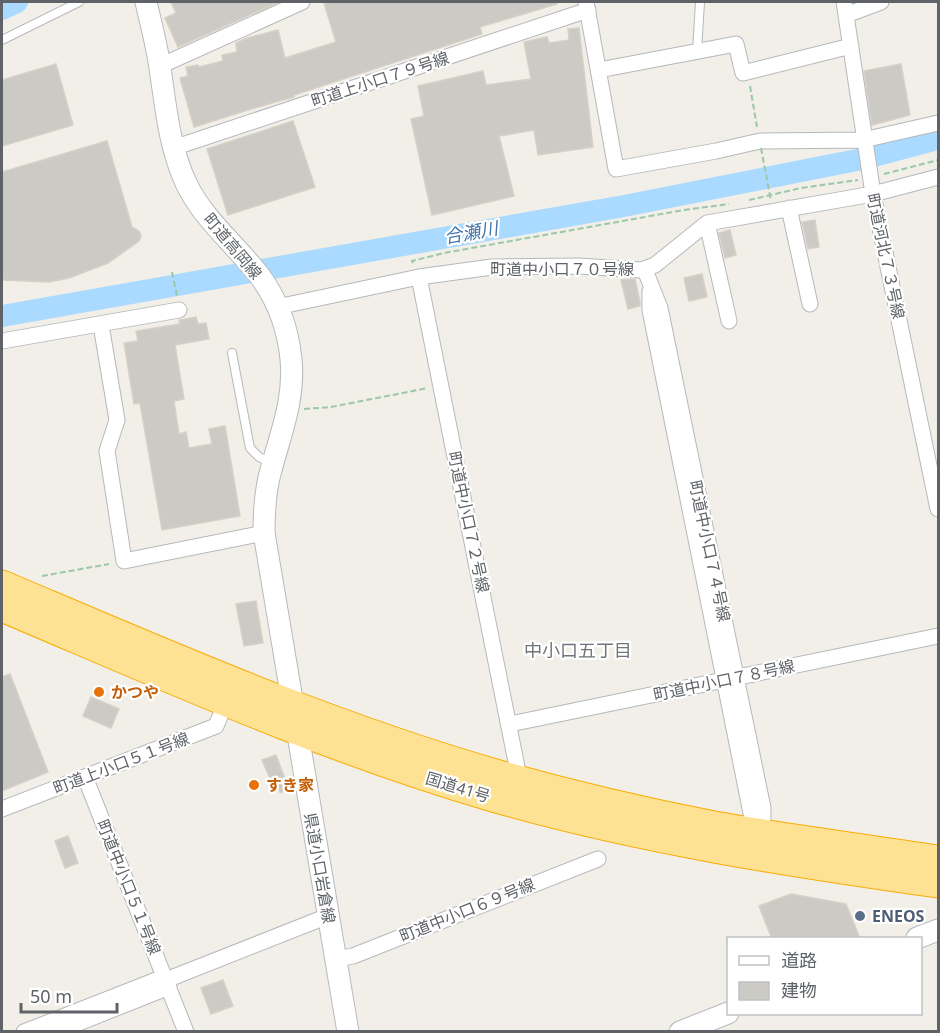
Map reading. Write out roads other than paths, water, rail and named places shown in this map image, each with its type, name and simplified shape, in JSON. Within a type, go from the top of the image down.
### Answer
[{"type":"highway","name":"国道41号","points":[[2,584],[294,717],[341,748],[433,780],[557,815],[716,849],[939,884]]},
{"type":"highway","name":"国道41号","points":[[2,608],[226,702],[294,717],[616,804],[716,825],[939,859]]},
{"type":"street","name":"町道高岡線","points":[[146,2],[160,66],[167,120],[179,166],[195,200],[218,231],[246,260],[272,298],[288,340],[291,358],[289,409],[265,500],[264,533],[294,717]]},
{"type":"street","points":[[160,66],[302,2]]},
{"type":"street","points":[[845,8],[881,2]]},
{"type":"street","points":[[587,6],[616,169],[760,144],[864,142],[939,123]]},
{"type":"street","name":"町道上小口７９号線","points":[[173,148],[587,6]]},
{"type":"street","name":"町道河北７３号線","points":[[845,8],[873,194],[939,509]]},
{"type":"street","points":[[599,69],[736,44],[743,73],[851,46]]},
{"type":"street","name":"町道中小口７０号線","points":[[272,298],[492,267],[579,267],[648,276],[655,265],[707,223],[873,194],[939,177]]},
{"type":"street","points":[[789,208],[810,304]]},
{"type":"street","points":[[707,223],[729,321]]},
{"type":"street","name":"町道中小口７４号線","points":[[648,276],[650,310],[731,679],[758,819]]},
{"type":"street","name":"町道中小口７２号線","points":[[419,277],[517,767]]},
{"type":"street","points":[[2,341],[179,310]]},
{"type":"street","points":[[101,325],[117,420],[107,451],[124,561],[264,533]]},
{"type":"street","name":"町道中小口７８号線","points":[[510,724],[939,636]]},
{"type":"street","name":"町道上小口５１号線","points":[[2,809],[216,726],[226,702]]},
{"type":"street","name":"県道小口岩倉線","points":[[294,717],[348,1032]]},
{"type":"street","name":"町道中小口５１号線","points":[[85,777],[186,1032]]},
{"type":"street","name":"町道中小口６９号線","points":[[336,959],[352,956],[598,859]]},
{"type":"street","points":[[56,1032],[328,916]]},
{"type":"street","points":[[922,937],[939,930]]},
{"type":"street","points":[[24,1032],[159,979],[167,983]]},
{"type":"street","points":[[680,1032],[727,1013]]},
{"type":"lane","points":[[2,40],[79,2]]},
{"type":"lane","points":[[697,51],[700,2]]},
{"type":"lane","points":[[232,353],[250,448],[259,457],[273,463]]},
{"type":"waterway","points":[[2,9],[17,2]]},
{"type":"waterway","name":"合瀬川","points":[[2,316],[624,206],[862,159],[938,139]]},
{"type":"place","name":"かつや","points":[[99,692]]},
{"type":"place","name":"すき家","points":[[254,785]]},
{"type":"place","name":"ENEOS","points":[[860,916]]},
{"type":"district","name":"中小口五丁目","points":[[578,651]]}]
